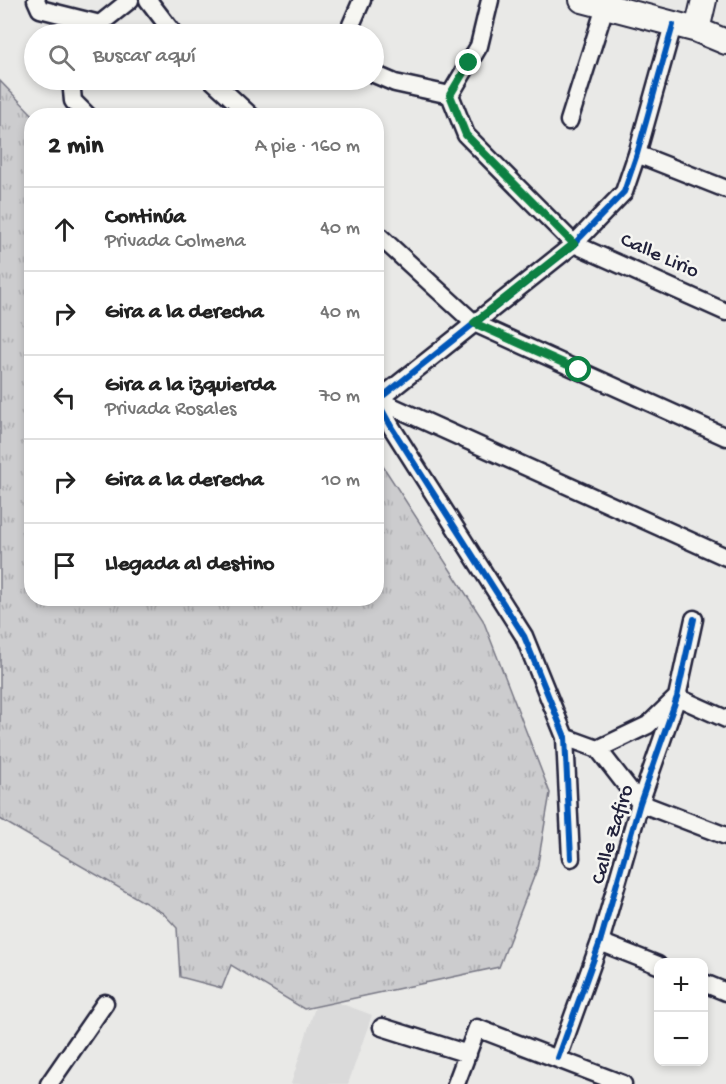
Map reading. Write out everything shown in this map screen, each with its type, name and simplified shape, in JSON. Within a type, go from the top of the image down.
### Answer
[{"type":"main road","points":[[582,0],[697,30],[726,42]]},
{"type":"main road","points":[[697,30],[704,0]]},
{"type":"street","points":[[36,0],[40,9],[83,24]]},
{"type":"street","points":[[103,24],[130,0]]},
{"type":"street","points":[[148,0],[166,24]]},
{"type":"street","points":[[351,24],[362,0]]},
{"type":"street","points":[[450,95],[479,46],[490,0]]},
{"type":"street","points":[[570,121],[605,7]]},
{"type":"street","points":[[384,394],[574,244],[624,192],[673,25]]},
{"type":"street","points":[[384,78],[394,83],[450,95]]},
{"type":"street","points":[[72,90],[72,100],[80,108]]},
{"type":"street","points":[[223,90],[242,108]]},
{"type":"street","points":[[450,95],[466,135],[574,244]]},
{"type":"street","points":[[637,154],[726,189]]},
{"type":"street","points":[[384,240],[474,323],[726,437]]},
{"type":"street","name":"Calle Lirio","points":[[574,244],[726,312]]},
{"type":"street","points":[[384,403],[726,557]]},
{"type":"street","points":[[384,413],[524,636],[565,737],[572,858]]},
{"type":"street","name":"Calle Zafiro","points":[[558,1058],[600,942],[640,803],[677,697],[694,619]]},
{"type":"street","points":[[598,748],[648,725],[677,697],[726,719]]},
{"type":"street","points":[[565,737],[598,748],[640,803],[726,836]]},
{"type":"street","points":[[600,942],[654,963]]},
{"type":"street","points":[[708,985],[726,992]]},
{"type":"street","points":[[49,1084],[105,1003]]},
{"type":"street","points":[[382,1027],[468,1054]]},
{"type":"street","points":[[456,1084],[477,1028],[623,1084]]},
{"type":"shaded area","points":[[337,1002],[372,1015],[348,1084],[291,1084],[315,1007]]},
{"type":"green space","points":[[0,81],[26,108],[24,108],[24,606],[384,606],[384,468],[483,620],[550,793],[537,869],[499,967],[304,1009],[231,965],[222,988],[180,977],[177,928],[163,913],[0,819]]},
{"type":"cycle path","points":[[384,395],[574,244],[624,192],[673,25]]},
{"type":"cycle path","points":[[384,414],[524,636],[565,737],[571,858]]},
{"type":"cycle path","points":[[558,1058],[600,942],[640,803],[677,697],[694,619]]},
{"type":"route","points":[[469,63],[450,95],[466,135],[574,244],[474,323],[579,370]]}]
